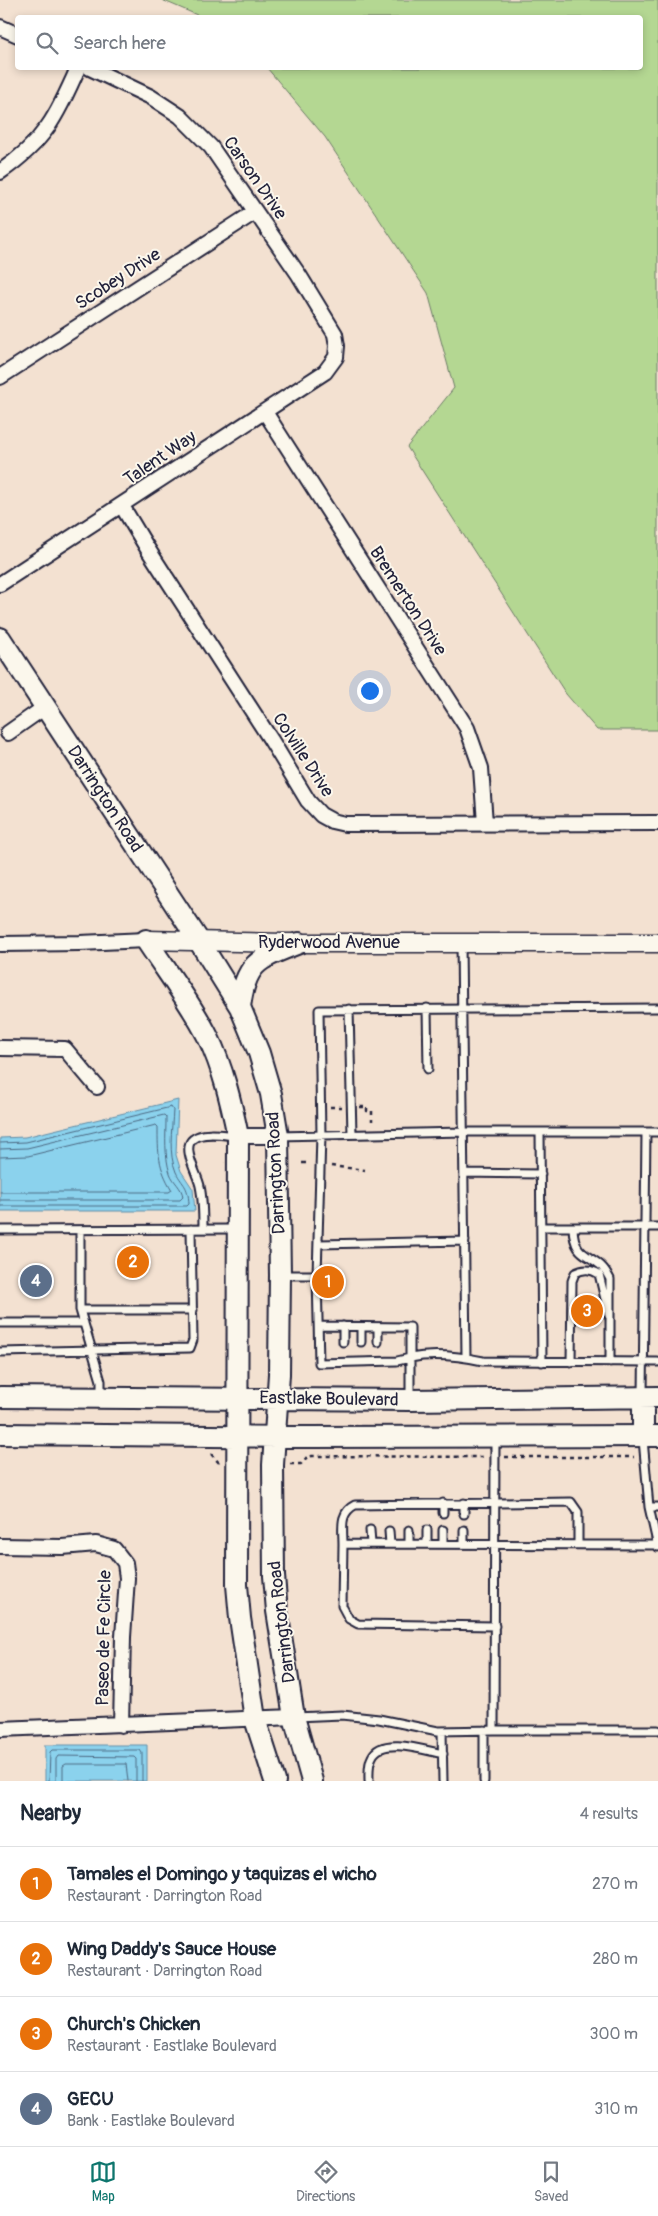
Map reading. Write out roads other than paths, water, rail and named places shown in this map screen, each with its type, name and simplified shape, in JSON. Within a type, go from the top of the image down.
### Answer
[{"type":"main road","name":"Darrington Road","points":[[0,638],[199,940],[240,1007],[259,1053],[271,1094],[278,1136],[280,1275],[278,1399],[273,1465],[274,1576],[277,1611],[294,1717],[312,1781]]},
{"type":"main road","name":"Darrington Road","points":[[146,940],[193,1010],[208,1037],[231,1101],[238,1136],[237,1585],[255,1719],[275,1781]]},
{"type":"main road","points":[[240,1007],[246,975],[256,964],[267,956],[299,943]]},
{"type":"main road","name":"Eastlake Boulevard","points":[[0,1397],[410,1400],[651,1397]]},
{"type":"main road","points":[[650,1436],[651,1397]]},
{"type":"main road","name":"Eastlake Boulevard","points":[[0,1434],[650,1436]]},
{"type":"street","points":[[0,27],[15,34]]},
{"type":"street","points":[[0,172],[18,159],[45,132],[60,109],[77,70]]},
{"type":"street","name":"Carson Drive","points":[[94,70],[151,97],[180,116],[211,147],[299,275],[335,334],[338,346],[336,357]]},
{"type":"street","name":"Scobey Drive","points":[[0,377],[256,212]]},
{"type":"street","name":"Talent Way","points":[[0,584],[325,372],[336,357]]},
{"type":"street","name":"Bremerton Drive","points":[[265,412],[467,728],[481,768],[485,823]]},
{"type":"street","name":"Colville Drive","points":[[122,506],[149,552],[314,810],[332,821],[345,824],[658,823]]},
{"type":"street","points":[[8,733],[44,707]]},
{"type":"street","name":"Ryderwood Avenue","points":[[0,944],[146,940],[299,943],[658,943]]},
{"type":"street","points":[[0,1048],[65,1048],[97,1087]]},
{"type":"street","points":[[238,1136],[278,1136]]},
{"type":"street","name":"Paseo de Fe Circle","points":[[0,1546],[62,1547],[96,1544],[114,1549],[125,1562],[127,1578],[122,1657],[121,1725]]},
{"type":"street","points":[[0,1728],[121,1725],[294,1717]]},
{"type":"lane","points":[[461,943],[466,1357]]},
{"type":"lane","points":[[426,1008],[428,1069]]},
{"type":"lane","points":[[658,1008],[319,1010],[321,1135],[318,1275],[319,1363],[343,1360],[397,1361],[428,1354],[466,1357],[483,1361],[658,1362]]},
{"type":"lane","points":[[349,1009],[352,1134]]},
{"type":"lane","points":[[278,1136],[464,1132],[658,1132]]},
{"type":"lane","points":[[540,1132],[542,1362]]},
{"type":"lane","points":[[646,1132],[644,1362],[651,1397]]},
{"type":"lane","points":[[203,1229],[201,1192],[189,1155],[190,1142],[192,1139],[201,1136],[238,1136]]},
{"type":"lane","points":[[464,1173],[541,1174]]},
{"type":"lane","points":[[541,1227],[658,1227]]},
{"type":"lane","points":[[573,1227],[573,1239],[578,1250],[605,1268],[610,1279],[610,1362]]},
{"type":"lane","points":[[0,1352],[190,1348],[194,1340],[191,1229]]},
{"type":"lane","points":[[0,1230],[238,1229]]},
{"type":"lane","points":[[80,1230],[80,1310],[101,1381],[101,1398]]},
{"type":"lane","points":[[319,1244],[465,1241]]},
{"type":"lane","points":[[571,1362],[572,1282],[575,1273],[581,1270],[592,1270],[599,1274],[609,1316]]},
{"type":"lane","points":[[280,1275],[318,1275]]},
{"type":"lane","points":[[80,1310],[193,1310]]},
{"type":"lane","points":[[0,1323],[84,1323]]},
{"type":"lane","points":[[319,1326],[410,1327],[410,1400]]},
{"type":"lane","points":[[343,1326],[343,1342]]},
{"type":"lane","points":[[361,1327],[362,1342]]},
{"type":"lane","points":[[378,1327],[378,1342]]},
{"type":"lane","points":[[494,1730],[495,1436]]},
{"type":"lane","points":[[343,1544],[495,1543],[658,1546],[649,1507],[645,1457],[650,1436]]},
{"type":"lane","points":[[495,1626],[358,1624],[349,1619],[342,1606],[342,1517],[346,1509],[355,1505],[370,1508],[410,1503],[571,1502],[578,1512],[578,1544]]},
{"type":"lane","points":[[409,1513],[410,1503]]},
{"type":"lane","points":[[427,1503],[427,1513]]},
{"type":"lane","points":[[443,1513],[444,1503]]},
{"type":"lane","points":[[464,1503],[464,1514]]},
{"type":"lane","points":[[390,1504],[390,1514]]},
{"type":"lane","points":[[649,1507],[658,1507]]},
{"type":"lane","points":[[370,1530],[370,1544]]},
{"type":"lane","points":[[409,1530],[409,1543]]},
{"type":"lane","points":[[427,1530],[427,1543]]},
{"type":"lane","points":[[443,1530],[443,1543]]},
{"type":"lane","points":[[464,1530],[464,1543]]},
{"type":"lane","points":[[389,1531],[390,1544]]},
{"type":"lane","points":[[294,1717],[342,1716],[379,1719],[442,1731],[658,1730]]},
{"type":"lane","points":[[484,1730],[484,1781]]},
{"type":"lane","points":[[442,1731],[443,1781]]},
{"type":"lane","points":[[369,1781],[371,1758],[377,1749],[388,1746],[402,1746],[443,1754]]},
{"type":"water","points":[[178,1100],[176,1155],[181,1171],[193,1189],[195,1211],[0,1211],[0,1138],[25,1137]]},
{"type":"water","points":[[45,1745],[147,1745],[147,1781],[45,1781]]},
{"type":"place","name":"Wing Daddy's Sauce House","points":[[133,1262]]},
{"type":"place","name":"GECU","points":[[36,1281]]},
{"type":"place","name":"Tamales el Domingo y taquizas el wicho","points":[[328,1282]]},
{"type":"place","name":"Church's Chicken","points":[[587,1311]]}]
